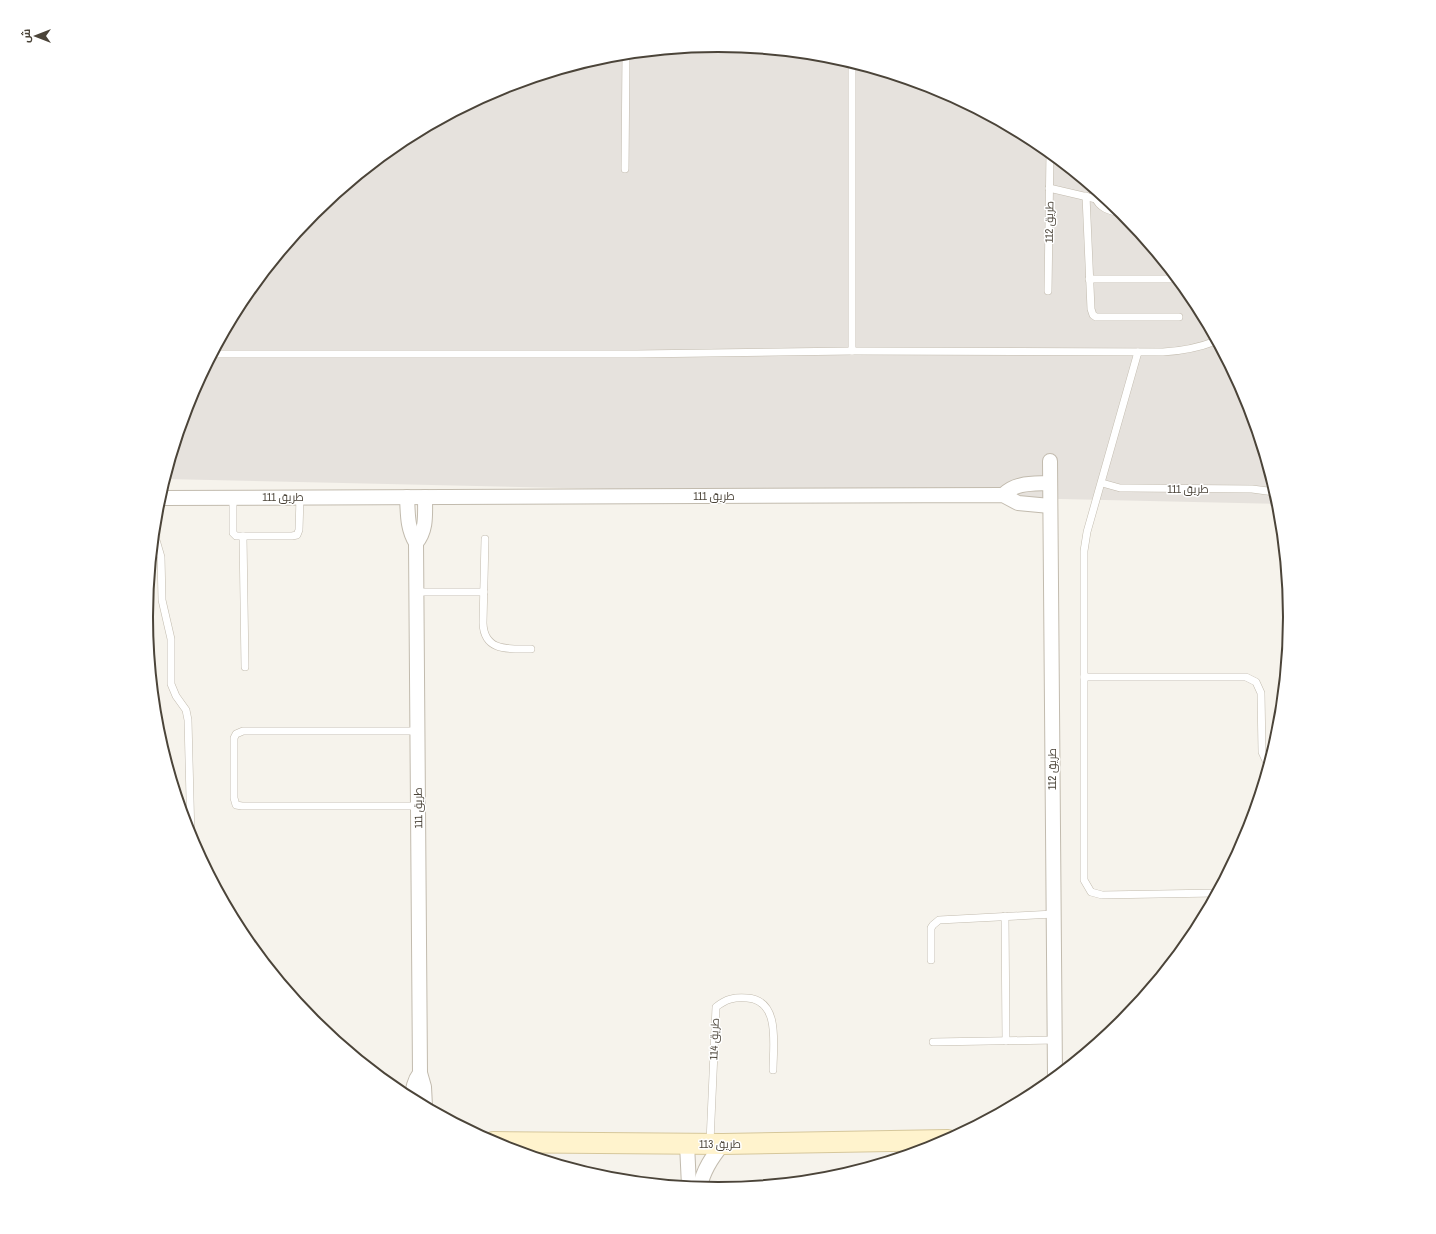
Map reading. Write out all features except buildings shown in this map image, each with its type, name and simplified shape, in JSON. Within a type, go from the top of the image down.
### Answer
[{"type":"street","name":"طريق 112","points":[[1050,461],[1055,1070]]},
{"type":"street","points":[[1003,495],[1018,485],[1050,483]]},
{"type":"street","name":"طريق 111","points":[[166,498],[1003,495],[1018,503],[1050,506]]},
{"type":"street","name":"طريق 111","points":[[407,497],[409,529],[416,543],[420,1073],[424,1087],[425,1100]]},
{"type":"street","name":"طريق 111","points":[[416,543],[424,528],[426,497]]},
{"type":"street","name":"طريق 111","points":[[413,1092],[415,1080],[420,1073]]},
{"type":"street","name":"طريق 113","points":[[510,1142],[717,1144],[931,1140]]},
{"type":"street","points":[[686,1144],[689,1181]]},
{"type":"street","points":[[702,1182],[717,1144]]},
{"type":"lane","points":[[625,169],[626,60]]},
{"type":"lane","points":[[852,68],[852,351]]},
{"type":"lane","name":"طريق 112","points":[[1048,291],[1050,160]]},
{"type":"lane","points":[[1049,188],[1086,196],[1094,195]]},
{"type":"lane","points":[[1086,196],[1091,313],[1096,317],[1179,317]]},
{"type":"lane","points":[[1097,198],[1097,204],[1102,208],[1111,210]]},
{"type":"lane","points":[[1089,279],[1170,279]]},
{"type":"lane","points":[[218,354],[636,354],[852,351],[1138,352],[1184,351],[1211,343]]},
{"type":"lane","points":[[1138,352],[1087,532],[1084,551],[1084,880],[1091,892],[1102,895],[1211,893]]},
{"type":"lane","name":"طريق 111","points":[[1102,483],[1120,488],[1252,489],[1268,491]]},
{"type":"lane","points":[[233,498],[233,533],[236,536],[292,536],[297,535],[299,530],[300,497]]},
{"type":"lane","points":[[242,536],[245,667]]},
{"type":"lane","points":[[485,539],[483,629],[489,641],[493,645],[505,649],[530,650]]},
{"type":"lane","points":[[158,546],[161,557],[162,600],[171,639],[171,684],[176,696],[186,710],[188,720],[191,819]]},
{"type":"lane","points":[[416,592],[484,592]]},
{"type":"lane","points":[[1084,677],[1246,677],[1256,682],[1261,694],[1262,752],[1265,758]]},
{"type":"lane","points":[[417,731],[243,731],[236,734],[234,738],[234,798],[236,804],[242,806],[418,806]]},
{"type":"lane","points":[[931,960],[931,928],[936,922],[943,919],[1054,914]]},
{"type":"lane","points":[[1005,916],[1006,1041]]},
{"type":"lane","name":"طريق 114","points":[[717,1144],[716,1007],[724,1000],[738,997],[750,998],[761,1002],[768,1009],[773,1022],[773,1070]]},
{"type":"lane","points":[[933,1042],[1055,1040]]},
{"type":"shaded area","points":[[718,52],[755,53],[792,57],[864,71],[900,82],[968,110],[1000,128],[1032,147],[1091,192],[1118,217],[1143,244],[1188,303],[1207,335],[1225,367],[1253,435],[1264,471],[1271,504],[170,479],[183,435],[211,367],[248,303],[293,244],[318,217],[345,192],[374,169],[404,147],[468,110],[536,82],[572,71],[644,57],[681,53]]}]
